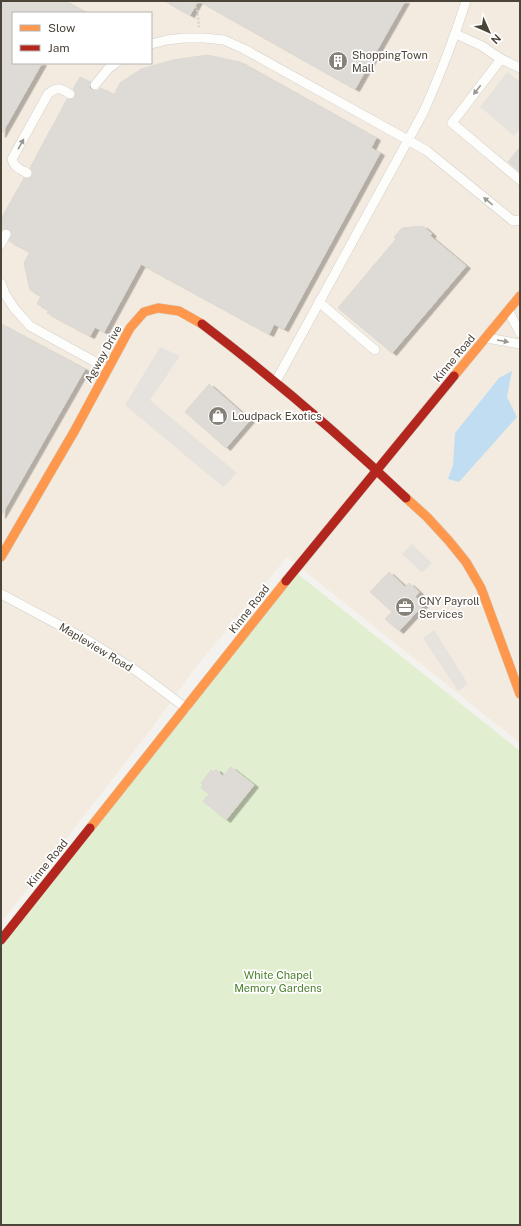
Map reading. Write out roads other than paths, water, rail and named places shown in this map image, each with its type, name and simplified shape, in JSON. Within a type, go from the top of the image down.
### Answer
[{"type":"street","name":"Kinne Road","points":[[1,940],[294,571],[520,296]]},
{"type":"street","name":"Agway Drive","points":[[1,557],[75,430],[130,328],[144,312],[158,308],[179,311],[202,324],[275,383],[377,470],[427,517],[449,541],[466,562],[481,588],[520,694]]},
{"type":"lane","points":[[275,383],[424,111],[456,34],[466,1]]},
{"type":"lane","points":[[456,34],[482,46],[501,59],[520,68]]},
{"type":"lane","points":[[152,44],[167,40],[200,38],[224,40],[244,49],[426,151],[513,220],[520,220]]},
{"type":"lane","points":[[501,59],[452,123],[520,180]]},
{"type":"lane","points":[[95,85],[108,69],[115,64]]},
{"type":"lane","points":[[27,173],[16,168],[12,159],[44,100],[54,89],[60,88],[70,94]]},
{"type":"lane","points":[[1,244],[6,234]]},
{"type":"lane","points":[[1,283],[5,294],[14,308],[30,326],[108,369]]},
{"type":"lane","points":[[319,302],[375,350]]},
{"type":"lane","points":[[508,311],[520,333]]},
{"type":"lane","points":[[486,338],[520,344]]},
{"type":"lane","name":"Mapleview Road","points":[[1,594],[89,641],[138,672],[186,708]]},
{"type":"water","points":[[512,371],[507,397],[517,417],[459,482],[448,479],[453,465],[455,433],[499,378]]},
{"type":"place","name":"ShoppingTown Mall","points":[[338,61]]},
{"type":"place","name":"Loudpack Exotics","points":[[218,416]]},
{"type":"place","name":"CNY Payroll Services","points":[[405,607]]},
{"type":"park label","name":"White Chapel Memory Gardens","points":[[278,981]]}]
